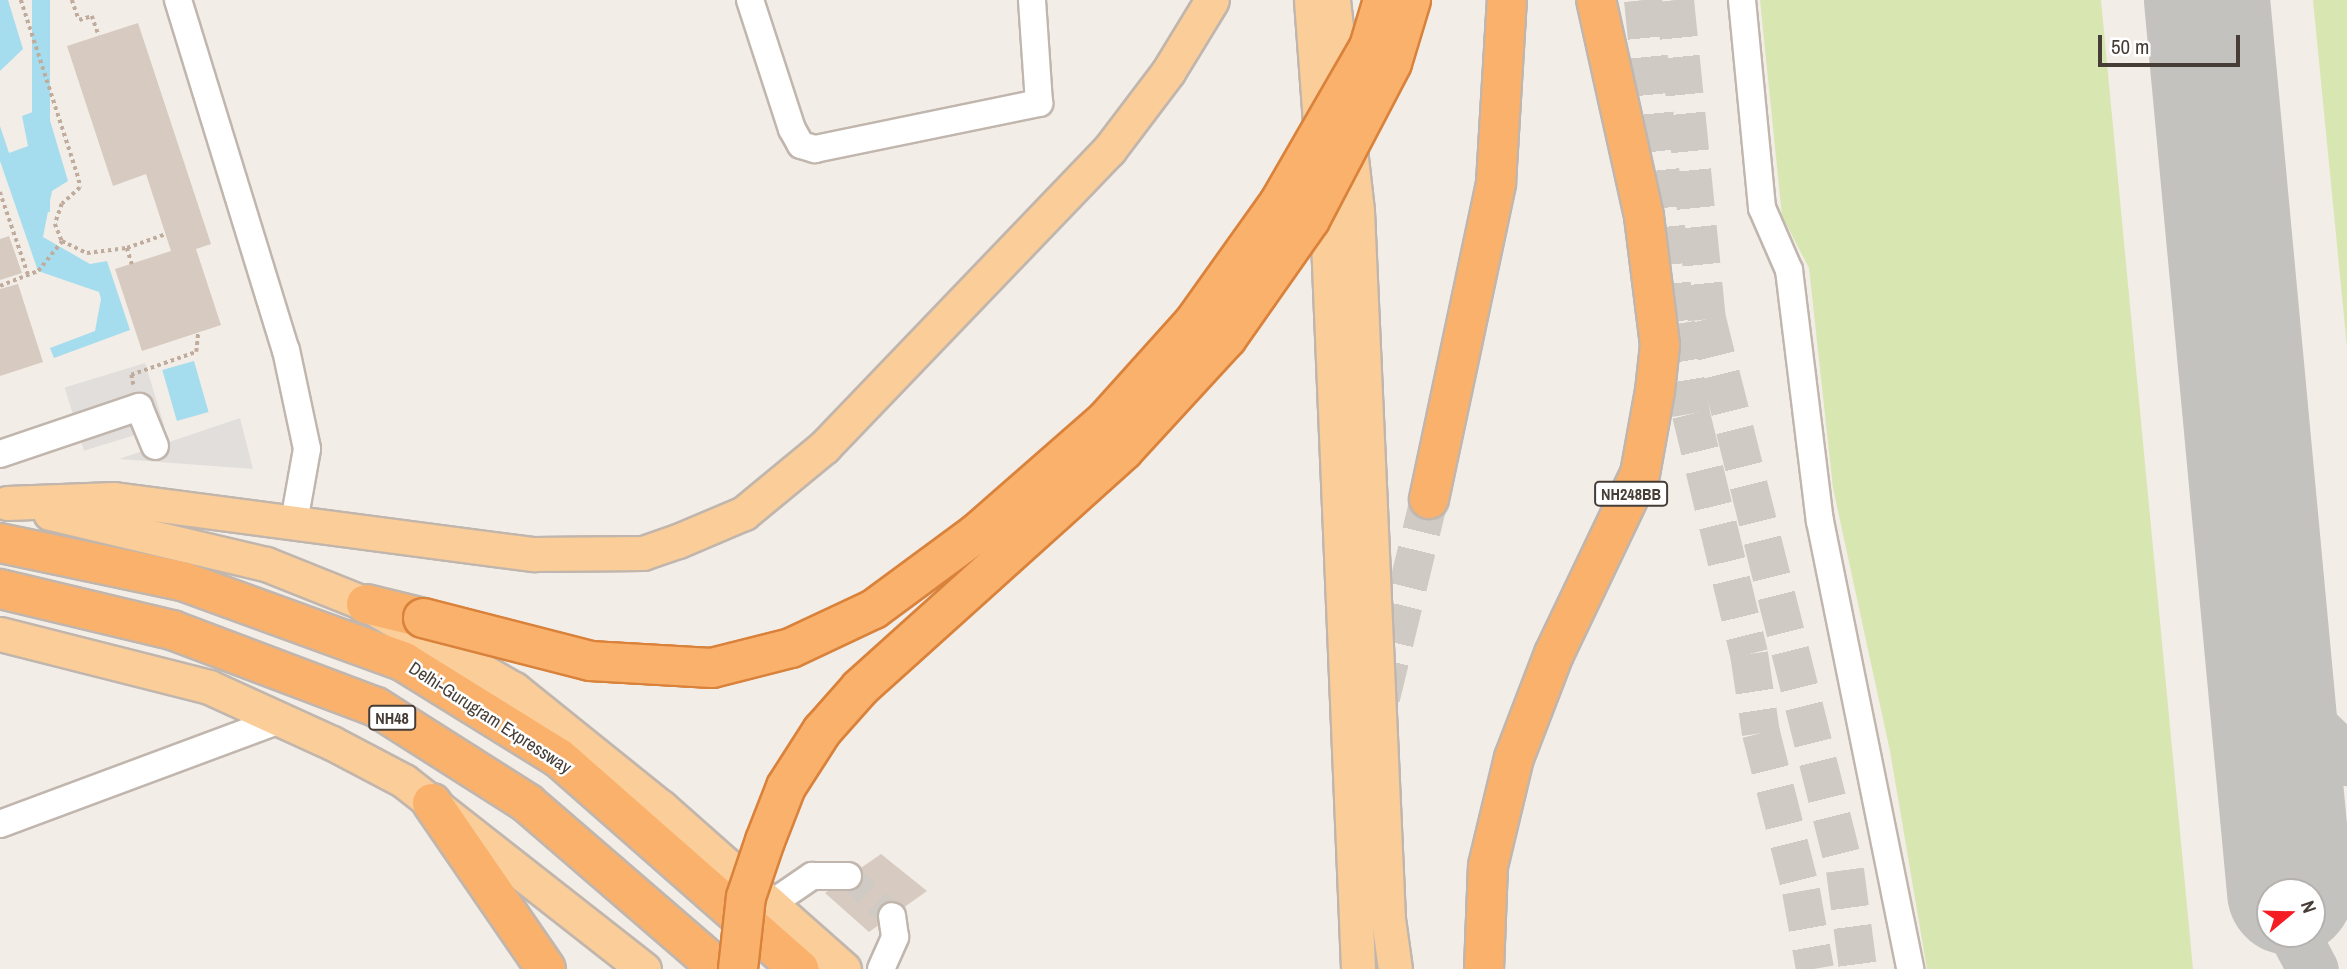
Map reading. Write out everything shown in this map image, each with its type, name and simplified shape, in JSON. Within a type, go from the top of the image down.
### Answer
[{"type":"highway","points":[[366,604],[590,661],[712,668],[790,648],[874,609],[977,533],[1105,421],[1194,322],[1279,203],[1369,47],[1383,0]]},
{"type":"highway","points":[[738,969],[747,897],[765,841],[786,788],[822,731],[860,688],[1124,450],[1227,338],[1310,220],[1392,63],[1411,0]]},
{"type":"highway","points":[[1429,499],[1496,183],[1507,0]]},
{"type":"highway","name":"NH248BB","points":[[1484,969],[1488,866],[1514,758],[1554,654],[1640,474],[1655,391],[1660,345],[1644,216],[1596,0]]},
{"type":"highway","name":"Delhi-Gurugram Expressway","points":[[0,543],[182,581],[404,662],[559,758],[799,969]]},
{"type":"highway","name":"NH48","points":[[0,589],[172,630],[376,707],[527,803],[719,969]]},
{"type":"highway","points":[[432,803],[546,969]]},
{"type":"main road","points":[[4,502],[114,499],[533,554],[586,555],[643,553],[744,513],[824,447],[1109,150],[1168,72],[1212,0]]},
{"type":"main road","points":[[1311,0],[1328,216],[1358,969]]},
{"type":"main road","points":[[1333,0],[1357,211],[1388,919],[1395,969]]},
{"type":"main road","points":[[4,502],[266,564],[366,604],[514,689],[845,969]]},
{"type":"main road","points":[[0,634],[209,687],[283,719],[404,781],[644,969]]},
{"type":"street","points":[[178,0],[286,350],[307,449],[294,522]]},
{"type":"street","points":[[750,0],[792,129],[802,145],[815,149],[1039,103],[1032,0]]},
{"type":"street","points":[[1742,0],[1762,208],[1789,270],[1820,521],[1910,969]]},
{"type":"street","points":[[0,454],[139,407],[155,446]]},
{"type":"street","points":[[0,824],[283,719]]},
{"type":"street","points":[[771,904],[812,876],[848,876]]},
{"type":"street","points":[[881,969],[895,937],[892,916]]},
{"type":"path","points":[[21,0],[79,180],[80,188],[62,204],[55,225],[62,241],[87,253],[127,248],[166,234]]},
{"type":"path","points":[[72,0],[79,20],[92,16],[99,36]]},
{"type":"path","points":[[0,192],[29,277]]},
{"type":"path","points":[[0,286],[29,277],[38,271],[55,244],[62,241]]},
{"type":"path","points":[[127,248],[132,264]]},
{"type":"path","points":[[139,407],[131,375],[196,352],[198,333]]},
{"type":"green space","points":[[1760,0],[2101,0],[2193,969],[1927,969],[1890,751],[1833,488],[1809,268],[1782,216]]},
{"type":"green space","points":[[2313,0],[2347,0],[2347,347]]},
{"type":"shaded area","points":[[145,363],[164,426],[84,451],[65,388]]},
{"type":"shaded area","points":[[240,418],[253,469],[119,459]]},
{"type":"water","points":[[0,0],[8,0],[23,49],[0,71]]},
{"type":"water","points":[[32,0],[50,0],[50,212],[32,212]]},
{"type":"water","points":[[46,107],[68,181],[52,191],[43,237],[90,264],[107,261],[130,330],[54,358],[50,348],[95,331],[101,299],[99,292],[38,271],[0,161],[0,126],[9,153],[28,146],[22,116]]},
{"type":"water","points":[[194,361],[209,412],[177,421],[162,370]]},
{"type":"building","points":[[138,23],[211,244],[196,249],[221,325],[142,351],[115,269],[171,251],[146,174],[113,186],[67,46]]},
{"type":"building","points":[[9,236],[22,273],[0,280],[0,239]]},
{"type":"building","points":[[18,284],[43,362],[0,376],[0,289]]},
{"type":"building","points":[[881,854],[927,891],[869,932],[825,893]]},
{"type":"taxiway","points":[[2267,645],[2298,712],[2347,760]]},
{"type":"taxiway","points":[[2302,948],[2313,969]]},
{"type":"runway","points":[[2207,0],[2289,878]]},
{"type":"tunnel","points":[[1643,0],[1676,324],[1691,414],[1749,654],[1761,733],[1801,891],[1815,969]]},
{"type":"tunnel","points":[[1675,0],[1707,319],[1845,870],[1858,969]]},
{"type":"tunnel","points":[[1381,698],[1429,499]]},
{"type":"tunnel","points":[[848,876],[892,916]]}]
